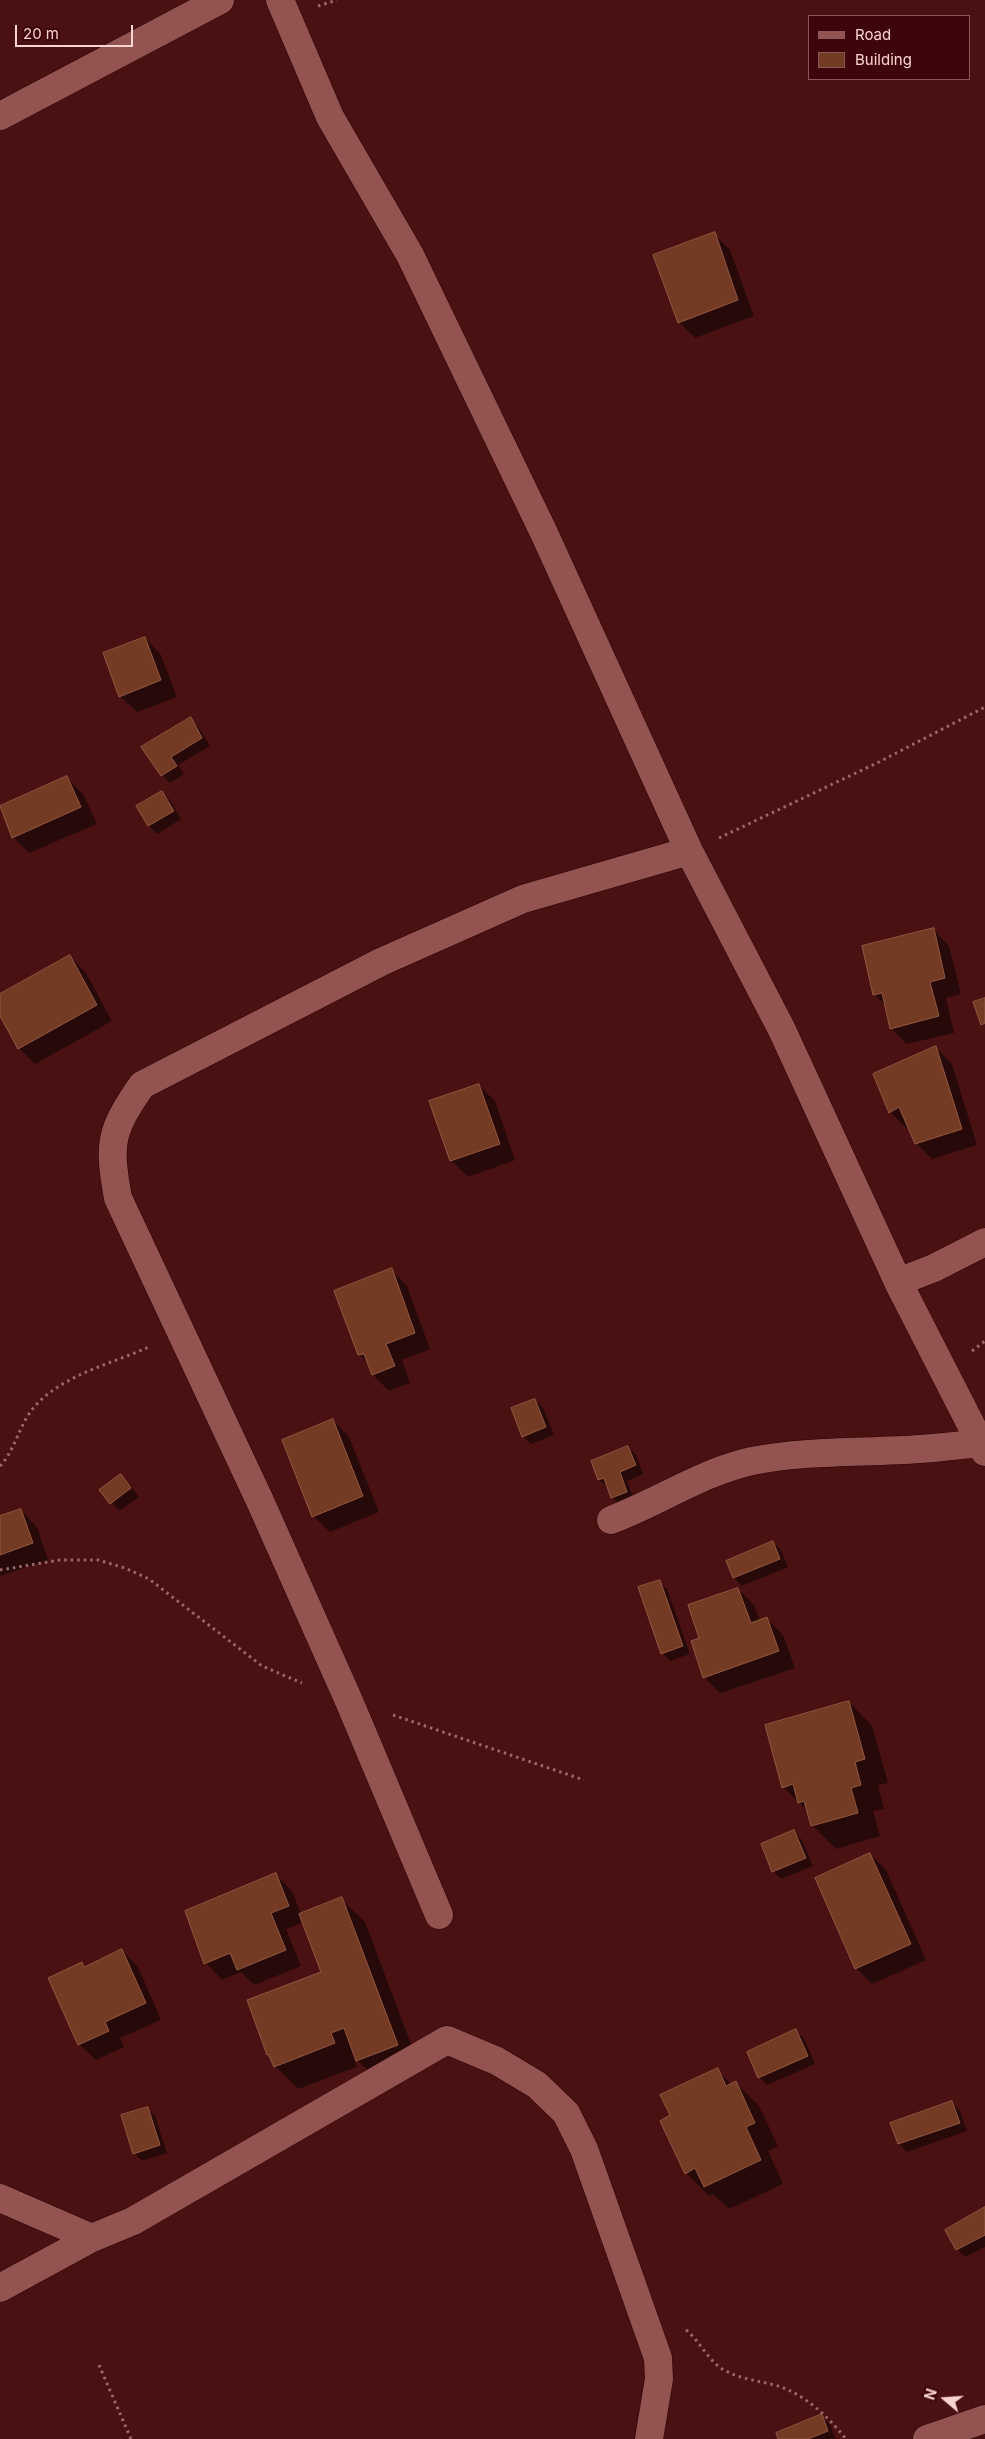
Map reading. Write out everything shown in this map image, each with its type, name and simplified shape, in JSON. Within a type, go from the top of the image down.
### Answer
[{"type":"street","points":[[0,116],[220,0]]},
{"type":"street","points":[[280,0],[330,117],[410,255],[689,851],[782,1030],[898,1282],[983,1448],[795,1454],[752,1461],[705,1476],[640,1509],[611,1520]]},
{"type":"street","points":[[439,1914],[349,1701],[260,1501],[118,1198],[112,1164],[113,1138],[122,1114],[142,1085],[381,962],[523,898],[689,851]]},
{"type":"street","points":[[898,1282],[934,1268],[985,1242]]},
{"type":"street","points":[[0,2288],[92,2238],[133,2221],[447,2040],[497,2061],[537,2085],[566,2112],[584,2149],[658,2358],[659,2379],[649,2439]]},
{"type":"street","points":[[0,2198],[92,2238]]},
{"type":"street","points":[[927,2439],[985,2419]]},
{"type":"path","points":[[689,851],[879,762],[985,707]]},
{"type":"path","points":[[0,1466],[13,1447],[27,1416],[52,1389],[181,1332]]},
{"type":"path","points":[[0,1570],[60,1560],[98,1560],[125,1568],[149,1579],[262,1666],[349,1701],[584,1780]]},
{"type":"path","points":[[640,2307],[687,2330],[708,2355],[726,2371],[799,2395],[826,2416],[846,2439]]},
{"type":"path","points":[[99,2365],[131,2439]]},
{"type":"building","points":[[715,232],[738,300],[678,323],[653,255]]},
{"type":"building","points":[[145,637],[161,680],[119,697],[103,653]]},
{"type":"building","points":[[191,717],[202,738],[171,757],[177,766],[161,776],[141,747]]},
{"type":"building","points":[[67,776],[81,807],[12,838],[0,806]]},
{"type":"building","points":[[162,791],[174,811],[148,826],[136,806]]},
{"type":"building","points":[[934,928],[945,978],[930,982],[939,1016],[890,1029],[882,993],[873,995],[862,946]]},
{"type":"building","points":[[70,955],[97,1005],[18,1049],[0,1016],[0,994]]},
{"type":"building","points":[[985,998],[985,1023],[981,1025],[973,1002]]},
{"type":"building","points":[[936,1046],[962,1129],[915,1144],[899,1107],[889,1113],[873,1074]]},
{"type":"building","points":[[479,1084],[500,1144],[450,1161],[429,1101]]},
{"type":"building","points":[[392,1268],[415,1333],[386,1344],[395,1366],[372,1375],[364,1354],[358,1355],[334,1291]]},
{"type":"building","points":[[535,1399],[546,1427],[522,1437],[511,1408]]},
{"type":"building","points":[[333,1419],[363,1496],[312,1517],[282,1440]]},
{"type":"building","points":[[628,1446],[636,1465],[620,1472],[627,1492],[611,1498],[604,1478],[598,1480],[591,1461]]},
{"type":"building","points":[[121,1474],[131,1488],[110,1504],[99,1490]]},
{"type":"building","points":[[21,1509],[33,1543],[0,1555],[0,1516]]},
{"type":"building","points":[[773,1541],[780,1559],[733,1578],[726,1561]]},
{"type":"building","points":[[660,1580],[683,1646],[661,1654],[638,1587]]},
{"type":"building","points":[[738,1588],[751,1623],[767,1617],[779,1651],[703,1678],[691,1641],[699,1638],[688,1605]]},
{"type":"building","points":[[849,1701],[865,1759],[855,1762],[861,1785],[851,1788],[858,1813],[811,1826],[804,1801],[798,1803],[793,1784],[782,1788],[765,1725]]},
{"type":"building","points":[[794,1830],[806,1858],[772,1872],[761,1844]]},
{"type":"building","points":[[870,1853],[911,1944],[855,1969],[815,1878]]},
{"type":"building","points":[[276,1873],[289,1906],[271,1913],[286,1950],[237,1970],[230,1953],[204,1964],[185,1911]]},
{"type":"building","points":[[342,1897],[398,2045],[356,2061],[344,2028],[331,2033],[335,2043],[274,2067],[267,2055],[247,2000],[321,1972],[299,1914]]},
{"type":"building","points":[[122,1949],[146,2003],[105,2022],[109,2031],[78,2045],[48,1978],[82,1962],[84,1967]]},
{"type":"building","points":[[796,2029],[808,2056],[758,2078],[747,2052]]},
{"type":"building","points":[[718,2068],[726,2086],[736,2081],[755,2123],[746,2127],[761,2160],[704,2187],[695,2168],[685,2174],[660,2121],[670,2115],[660,2095]]},
{"type":"building","points":[[952,2101],[960,2123],[898,2144],[890,2123]]},
{"type":"building","points":[[148,2107],[160,2145],[133,2154],[121,2115]]},
{"type":"building","points":[[985,2207],[985,2235],[956,2250],[945,2230]]},
{"type":"building","points":[[822,2414],[828,2431],[808,2439],[778,2439],[776,2433]]}]
